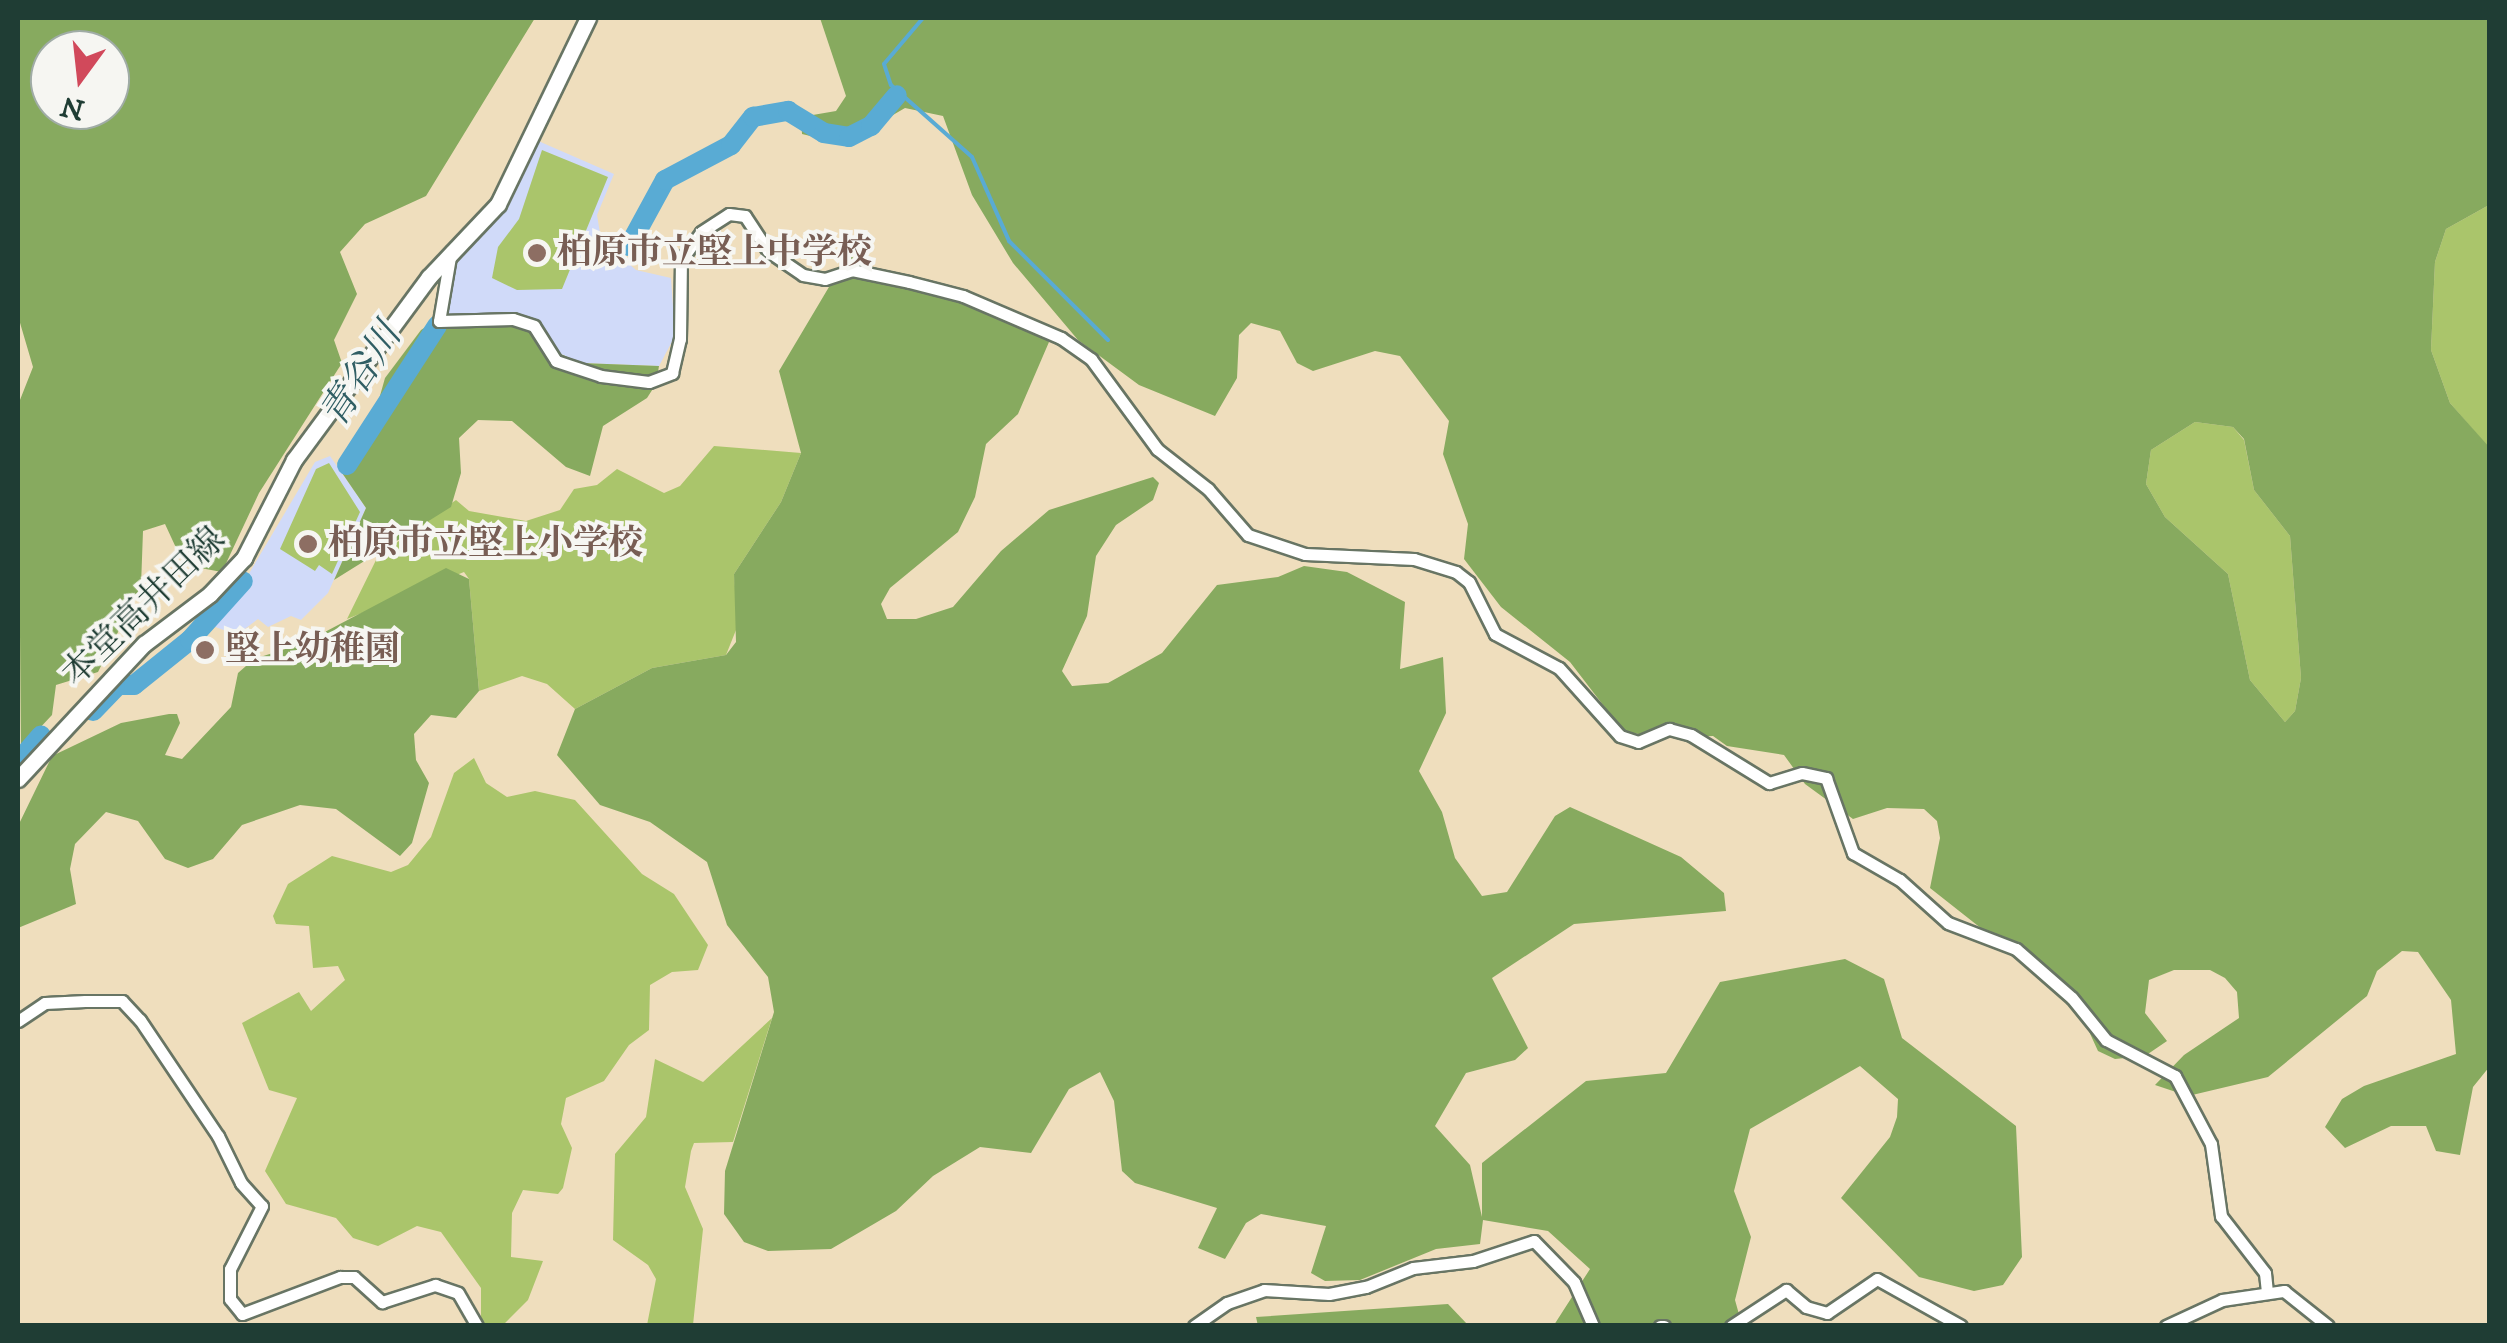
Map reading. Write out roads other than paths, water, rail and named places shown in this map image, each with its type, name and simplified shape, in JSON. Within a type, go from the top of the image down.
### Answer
[{"type":"main road","name":"本堂高井田線","points":[[18,779],[144,644],[210,594],[244,558],[294,460],[451,251],[509,186],[588,18]]},
{"type":"street","points":[[451,251],[438,321],[514,319],[534,326],[556,362],[600,376],[650,382],[672,373],[680,338],[681,260],[701,232],[729,214],[745,216],[768,250],[804,274],[825,279],[852,270],[909,282],[997,309],[1061,338],[1092,359],[1157,448],[1208,489],[1248,534],[1305,554],[1414,559],[1456,572],[1469,582],[1495,634],[1560,668],[1620,736],[1638,742],[1669,729],[1691,735],[1769,782],[1802,772],[1826,778],[1840,803],[1853,853],[1900,880],[1948,923],[2010,946],[2072,998],[2106,1040],[2175,1076],[2211,1144],[2222,1216],[2264,1273],[2267,1293]]},
{"type":"street","points":[[18,1021],[45,1003],[122,1001],[140,1020],[218,1136],[240,1183],[262,1206],[230,1269],[230,1299],[242,1314],[340,1276],[354,1277],[382,1302],[435,1285],[458,1293],[477,1326]]},
{"type":"street","points":[[1194,1326],[1227,1303],[1264,1290],[1348,1291],[1413,1268],[1472,1261],[1534,1241],[1574,1282],[1592,1326]]},
{"type":"street","points":[[1731,1326],[1786,1290],[1806,1308],[1827,1313],[1877,1279],[1961,1326]]},
{"type":"street","points":[[2166,1326],[2222,1300],[2284,1291],[2328,1326]]},
{"type":"waterway","points":[[923,18],[884,64],[891,85],[972,157],[1009,241],[1108,340]]},
{"type":"waterway","name":"青谷川","points":[[629,246],[665,180],[731,145],[753,117],[788,111],[824,133],[849,137],[871,126],[897,95]]},
{"type":"waterway","name":"青谷川","points":[[347,465],[437,326]]},
{"type":"waterway","name":"青谷川","points":[[93,711],[118,685],[134,685],[190,640],[243,581]]},
{"type":"waterway","name":"青谷川","points":[[18,762],[41,736]]},
{"type":"place","name":"柏原市立堅上中学校","points":[[537,253]]},
{"type":"place","name":"柏原市立堅上小学校","points":[[308,544]]},
{"type":"place","name":"堅上幼稚園","points":[[205,650]]}]
